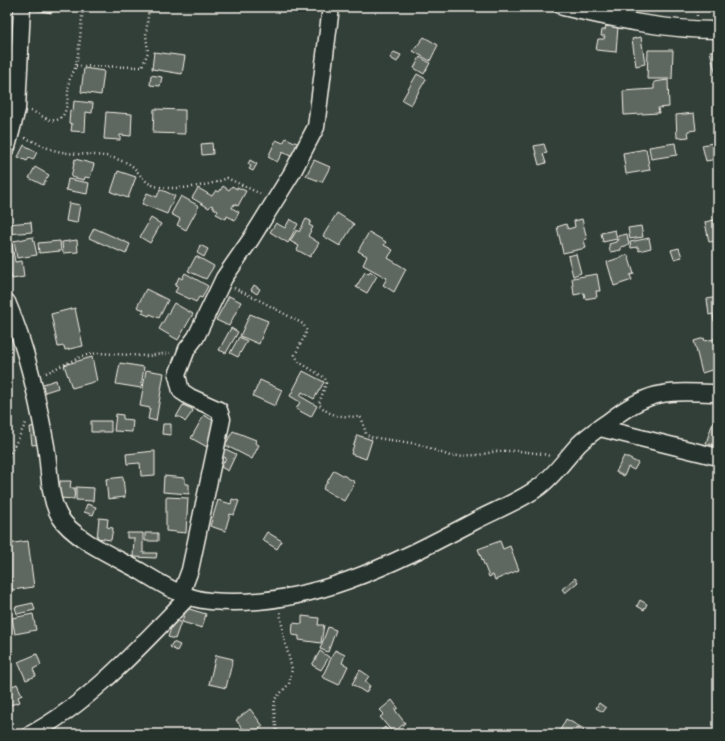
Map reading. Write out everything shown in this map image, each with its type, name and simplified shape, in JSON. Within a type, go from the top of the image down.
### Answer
[{"type":"street","points":[[8,144],[18,109],[22,7]]},
{"type":"street","points":[[31,734],[72,707],[100,684],[184,596],[222,419],[219,410],[190,397],[181,391],[177,375],[187,349],[196,338],[222,283],[292,173],[316,127],[331,7]]},
{"type":"street","points":[[563,7],[587,10],[641,24],[696,30],[718,30]]},
{"type":"street","points":[[7,302],[20,336],[32,376],[38,401],[50,478],[59,516],[70,531],[184,596],[216,602],[279,600],[333,586],[393,563],[519,499],[540,486],[581,442],[636,402],[652,395],[672,392],[718,393]]},
{"type":"street","points":[[600,428],[718,457]]},
{"type":"path","points":[[18,109],[35,112],[51,120],[62,118],[67,107],[69,80],[76,66],[83,7]]},
{"type":"path","points":[[76,66],[142,67],[148,52],[146,35],[149,7]]},
{"type":"path","points":[[8,144],[21,137],[62,153],[104,156],[128,162],[134,166],[147,182],[163,188],[197,186],[219,182],[227,178],[260,193],[273,202]]},
{"type":"path","points":[[222,283],[261,301],[303,324],[307,331],[295,355],[299,362],[325,378],[326,383],[320,404],[330,413],[339,416],[360,417],[362,419],[366,434],[370,437],[418,444],[450,456],[520,451],[543,454],[564,462]]},
{"type":"path","points":[[32,376],[49,372],[82,356],[97,353],[146,356],[187,349]]},
{"type":"path","points":[[7,460],[38,401]]},
{"type":"path","points":[[277,734],[274,709],[275,698],[289,684],[292,669],[284,638],[279,600]]},
{"type":"building","points":[[31,7],[53,7],[52,13],[31,9]]},
{"type":"building","points":[[606,26],[618,27],[616,52],[596,50],[598,39],[604,39],[605,36],[601,36],[602,30],[605,30]]},
{"type":"building","points":[[424,37],[438,45],[430,61],[413,51]]},
{"type":"building","points":[[641,37],[645,64],[636,66],[632,39]]},
{"type":"building","points":[[718,49],[718,74],[716,75],[710,51]]},
{"type":"building","points":[[648,50],[673,50],[672,79],[647,79]]},
{"type":"building","points":[[154,52],[185,56],[182,74],[152,69]]},
{"type":"building","points":[[394,52],[401,55],[397,62],[390,58]]},
{"type":"building","points":[[420,57],[430,63],[424,74],[414,68]]},
{"type":"building","points":[[84,68],[104,71],[101,95],[81,92]]},
{"type":"building","points":[[417,74],[426,79],[411,105],[402,100]]},
{"type":"building","points":[[151,75],[162,77],[160,86],[150,85]]},
{"type":"building","points":[[668,80],[669,107],[658,108],[659,113],[624,115],[623,91],[654,89],[654,82]]},
{"type":"building","points":[[74,101],[93,103],[92,113],[86,112],[85,132],[71,131],[72,124],[69,123],[70,110],[73,111]]},
{"type":"building","points":[[154,109],[185,110],[185,134],[153,133]]},
{"type":"building","points":[[106,112],[132,114],[131,136],[120,135],[120,140],[104,139]]},
{"type":"building","points":[[694,113],[696,130],[688,131],[689,137],[677,138],[676,115]]},
{"type":"building","points":[[286,138],[299,144],[292,157],[283,152],[277,162],[268,157],[276,140],[283,143]]},
{"type":"building","points":[[718,142],[718,164],[717,159],[706,161],[702,145]]},
{"type":"building","points":[[212,143],[213,154],[202,155],[201,144]]},
{"type":"building","points":[[675,143],[677,155],[651,159],[649,147]]},
{"type":"building","points":[[544,144],[547,153],[543,154],[546,163],[539,165],[534,146]]},
{"type":"building","points":[[24,145],[37,152],[33,160],[29,158],[27,161],[18,157]]},
{"type":"building","points":[[646,149],[650,170],[626,174],[623,153]]},
{"type":"building","points":[[75,159],[94,164],[90,178],[85,177],[84,180],[71,177]]},
{"type":"building","points":[[250,160],[257,164],[253,171],[249,169],[251,166],[248,164]]},
{"type":"building","points":[[314,160],[330,167],[322,182],[306,176]]},
{"type":"building","points":[[35,167],[49,175],[43,185],[29,178]]},
{"type":"building","points":[[118,171],[136,177],[128,198],[111,192]]},
{"type":"building","points":[[68,179],[89,183],[87,194],[66,190]]},
{"type":"building","points":[[223,186],[229,190],[232,186],[246,191],[238,206],[234,204],[232,208],[239,212],[235,220],[227,216],[226,219],[216,214],[218,211],[212,207],[213,206],[211,205],[209,208],[192,198],[198,188],[212,196],[216,190],[219,192]]},
{"type":"building","points":[[160,189],[175,196],[167,214],[142,204],[147,193],[157,197]]},
{"type":"building","points":[[181,196],[199,206],[186,230],[177,225],[180,219],[171,214]]},
{"type":"building","points":[[69,203],[80,205],[77,223],[66,221]]},
{"type":"building","points":[[337,213],[354,224],[340,246],[323,236]]},
{"type":"building","points":[[151,218],[161,224],[150,243],[140,237]]},
{"type":"building","points":[[290,219],[298,224],[288,243],[270,232],[276,223],[285,228]]},
{"type":"building","points":[[306,219],[311,221],[309,225],[313,227],[308,236],[319,243],[310,257],[297,250],[299,246],[290,241],[297,230],[299,232]]},
{"type":"building","points":[[582,219],[587,239],[584,240],[586,248],[563,253],[557,227],[566,224],[568,229],[575,227],[574,221]]},
{"type":"building","points":[[718,219],[718,241],[709,242],[705,222]]},
{"type":"building","points":[[31,222],[32,232],[7,234],[7,224]]},
{"type":"building","points":[[641,226],[643,237],[630,239],[628,228]]},
{"type":"building","points":[[94,228],[130,244],[126,254],[89,238]]},
{"type":"building","points":[[615,230],[617,239],[603,242],[601,233]]},
{"type":"building","points":[[369,232],[386,242],[384,245],[393,250],[388,258],[406,269],[394,292],[383,285],[387,278],[363,265],[367,256],[358,251]]},
{"type":"building","points":[[627,234],[629,245],[621,247],[621,250],[610,252],[609,244],[619,240],[618,236]]},
{"type":"building","points":[[33,237],[37,255],[17,258],[14,241]]},
{"type":"building","points":[[649,238],[651,248],[639,251],[638,247],[631,248],[630,242]]},
{"type":"building","points":[[77,240],[78,252],[63,253],[62,242]]},
{"type":"building","points":[[60,241],[61,251],[39,253],[38,243]]},
{"type":"building","points":[[12,244],[15,262],[22,261],[24,277],[12,279],[10,271],[7,271],[7,245]]},
{"type":"building","points":[[200,245],[208,249],[204,257],[197,253]]},
{"type":"building","points":[[679,248],[682,257],[674,259],[671,250]]},
{"type":"building","points":[[576,254],[581,273],[573,276],[568,256]]},
{"type":"building","points":[[628,255],[634,274],[630,275],[632,280],[614,286],[607,262]]},
{"type":"building","points":[[196,256],[214,266],[206,279],[188,271]]},
{"type":"building","points":[[370,271],[377,276],[367,293],[356,287],[365,272],[369,274]]},
{"type":"building","points":[[185,273],[208,286],[202,298],[199,297],[196,302],[175,292],[178,287],[175,286],[179,277],[182,279]]},
{"type":"building","points":[[597,274],[600,291],[596,291],[597,297],[585,299],[584,293],[574,295],[572,278]]},
{"type":"building","points":[[254,285],[260,289],[257,294],[251,290]]},
{"type":"building","points":[[146,289],[168,300],[159,318],[150,314],[149,316],[142,313],[144,310],[137,307]]},
{"type":"building","points":[[229,296],[241,302],[229,326],[216,320]]},
{"type":"building","points":[[718,297],[718,320],[714,321],[713,314],[709,315],[707,299]]},
{"type":"building","points":[[174,303],[193,314],[178,340],[159,329]]},
{"type":"building","points":[[75,308],[83,346],[65,350],[64,346],[58,347],[51,314]]},
{"type":"building","points":[[250,314],[268,321],[259,344],[240,336]]},
{"type":"building","points":[[231,328],[238,332],[226,353],[219,350]]},
{"type":"building","points":[[239,337],[247,341],[238,357],[230,353]]},
{"type":"building","points":[[704,338],[705,341],[718,338],[718,368],[702,373],[694,341]]},
{"type":"building","points":[[92,357],[97,381],[72,388],[64,365]]},
{"type":"building","points":[[120,363],[144,367],[141,388],[116,384]]},
{"type":"building","points":[[146,370],[164,373],[156,421],[148,419],[150,408],[140,406]]},
{"type":"building","points":[[303,371],[324,382],[314,399],[302,392],[300,396],[317,406],[311,417],[296,409],[300,402],[290,396]]},
{"type":"building","points":[[56,380],[58,388],[42,393],[40,385]]},
{"type":"building","points":[[260,380],[282,390],[275,406],[253,396]]},
{"type":"building","points":[[183,405],[192,409],[193,411],[185,422],[180,417],[176,417]]},
{"type":"building","points":[[116,414],[123,415],[123,419],[133,420],[132,432],[114,431]]},
{"type":"building","points":[[204,415],[219,424],[207,447],[191,438]]},
{"type":"building","points":[[91,421],[111,421],[111,432],[91,432]]},
{"type":"building","points":[[713,422],[718,423],[718,447],[706,443]]},
{"type":"building","points":[[163,424],[171,424],[171,435],[162,434]]},
{"type":"building","points":[[39,426],[41,444],[32,445],[30,427]]},
{"type":"building","points":[[233,431],[256,440],[255,443],[259,445],[252,459],[225,445]]},
{"type":"building","points":[[357,435],[372,440],[366,459],[351,454]]},
{"type":"building","points":[[221,447],[236,454],[228,471],[221,467],[226,458],[218,454]]},
{"type":"building","points":[[155,451],[155,475],[141,476],[140,463],[127,464],[126,454]]},
{"type":"building","points":[[624,456],[638,463],[634,470],[628,467],[624,476],[616,472]]},
{"type":"building","points":[[334,470],[355,482],[344,501],[323,489]]},
{"type":"building","points":[[164,476],[185,478],[185,484],[189,484],[189,494],[163,492]]},
{"type":"building","points":[[123,477],[125,497],[108,499],[106,479]]},
{"type":"building","points":[[60,481],[71,481],[70,488],[75,488],[74,499],[59,498]]},
{"type":"building","points":[[76,487],[94,488],[93,501],[76,500]]},
{"type":"building","points":[[166,497],[188,498],[186,533],[166,531]]},
{"type":"building","points":[[232,499],[239,501],[234,515],[230,514],[225,531],[210,526],[218,500],[231,504]]},
{"type":"building","points":[[87,504],[96,507],[93,515],[84,512]]},
{"type":"building","points":[[99,518],[108,519],[107,527],[113,528],[111,540],[97,538]]},
{"type":"building","points":[[267,532],[282,541],[277,549],[262,540]]},
{"type":"building","points":[[127,533],[143,533],[143,553],[157,553],[156,558],[133,557],[134,538],[127,538]]},
{"type":"building","points":[[145,533],[158,533],[158,541],[145,541]]},
{"type":"building","points":[[28,541],[34,587],[12,590],[10,575],[7,575],[7,544]]},
{"type":"building","points":[[500,541],[503,549],[510,546],[519,570],[495,580],[493,575],[489,577],[478,549]]},
{"type":"building","points":[[575,578],[578,582],[565,593],[562,589]]},
{"type":"building","points":[[640,600],[647,604],[644,610],[637,606]]},
{"type":"building","points":[[33,603],[35,610],[17,614],[15,607]]},
{"type":"building","points":[[186,608],[206,614],[202,628],[182,622]]},
{"type":"building","points":[[33,614],[36,630],[15,634],[12,618]]},
{"type":"building","points":[[302,616],[319,618],[318,625],[324,625],[321,643],[299,640],[299,636],[292,635],[293,623],[302,624]]},
{"type":"building","points":[[174,619],[181,622],[175,639],[168,637]]},
{"type":"building","points":[[328,627],[336,630],[328,652],[320,649]]},
{"type":"building","points":[[173,642],[180,645],[177,651],[170,647]]},
{"type":"building","points":[[335,650],[345,655],[342,663],[348,666],[339,685],[322,677]]},
{"type":"building","points":[[320,651],[329,657],[321,670],[312,665]]},
{"type":"building","points":[[37,654],[41,665],[33,669],[36,676],[26,680],[18,662]]},
{"type":"building","points":[[216,655],[233,659],[226,688],[209,684]]},
{"type":"building","points":[[360,670],[369,676],[365,682],[370,686],[366,693],[352,684]]},
{"type":"building","points":[[11,684],[12,686],[17,684],[22,695],[18,697],[20,702],[7,706],[7,686]]},
{"type":"building","points":[[392,700],[398,708],[395,710],[405,723],[393,733],[380,717],[384,714],[380,710]]},
{"type":"building","points":[[599,703],[606,708],[603,712],[596,708]]},
{"type":"building","points":[[250,709],[263,726],[252,734],[247,734],[236,720]]},
{"type":"building","points":[[566,719],[584,729],[582,734],[558,734]]},
{"type":"building","points":[[385,727],[390,734],[377,734]]}]
